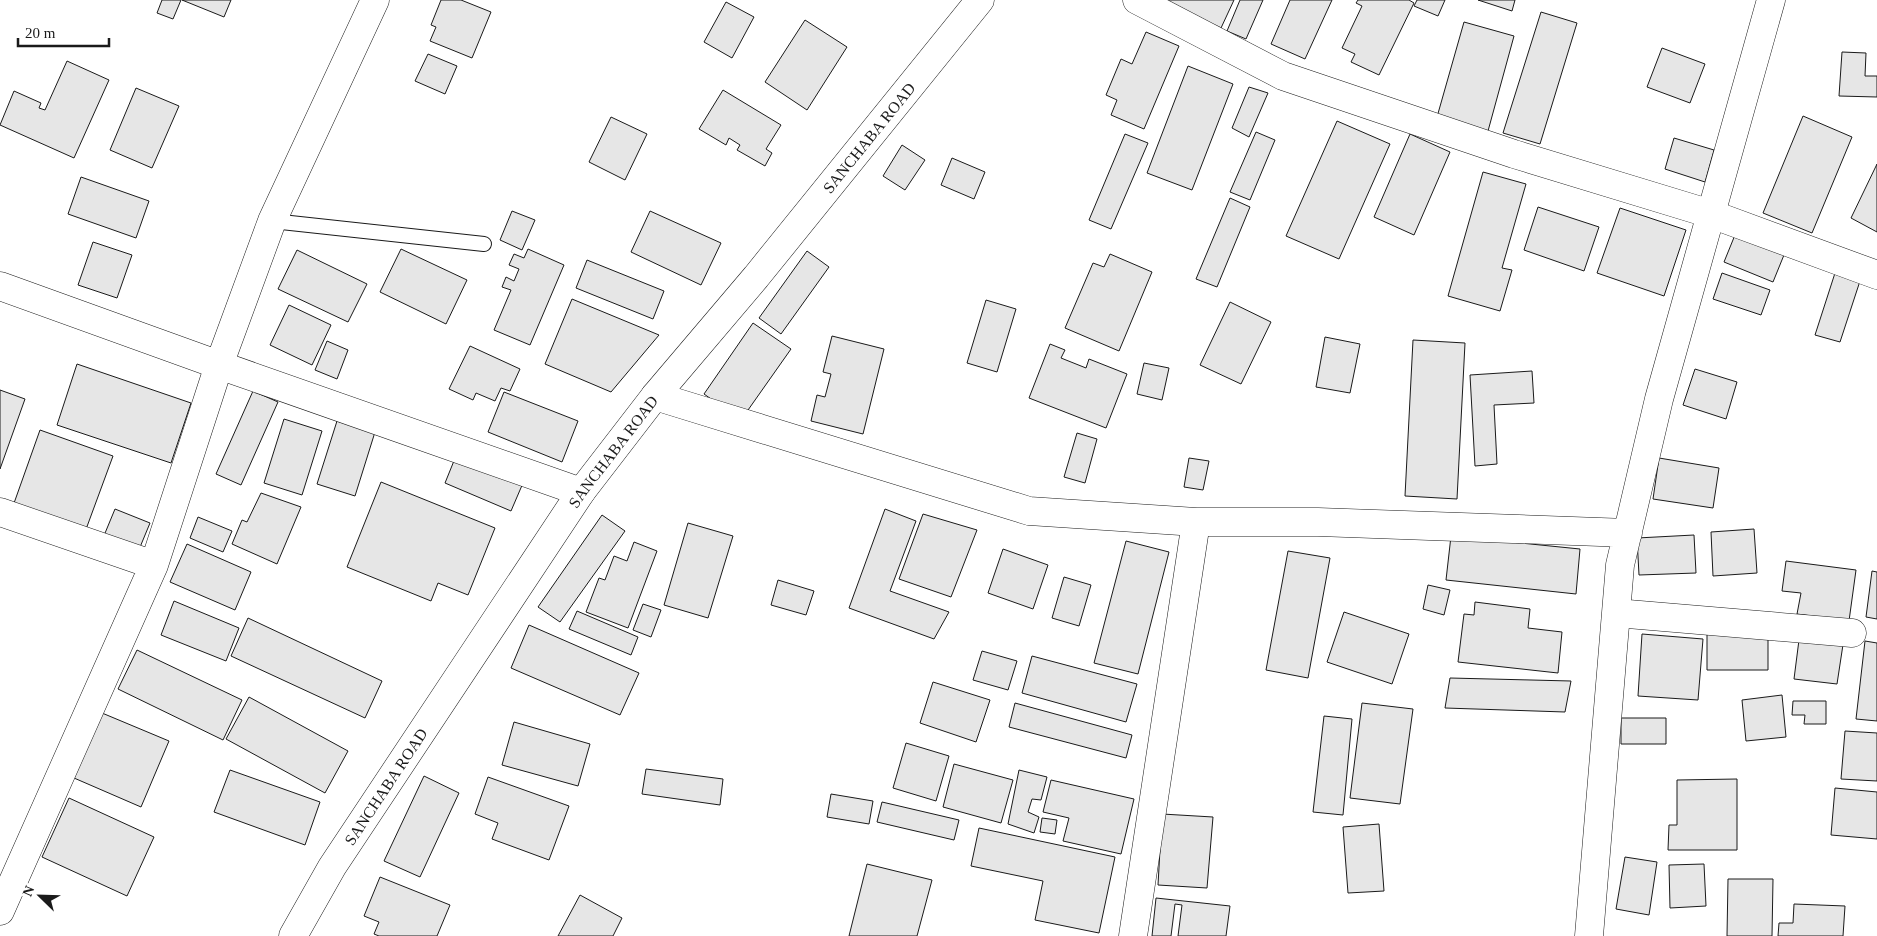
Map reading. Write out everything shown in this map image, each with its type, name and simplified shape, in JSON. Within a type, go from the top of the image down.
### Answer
[{"type":"street","points":[[0,911],[154,566],[218,365],[272,220],[375,0]]},
{"type":"street","name":"SANCHABA ROAD","points":[[293,936],[338,859],[581,492],[655,396],[756,277],[980,0]]},
{"type":"street","points":[[1137,0],[1283,76],[1514,154],[1711,214],[1877,275]]},
{"type":"street","points":[[1589,936],[1620,565],[1659,399],[1771,0]]},
{"type":"street","points":[[0,286],[218,365],[581,492]]},
{"type":"street","points":[[655,396],[1030,511],[1196,522],[1318,522],[1628,533]]},
{"type":"street","points":[[0,512],[154,566]]},
{"type":"street","points":[[1133,936],[1196,522]]},
{"type":"street","points":[[1616,613],[1852,633]]},
{"type":"lane","points":[[272,220],[484,244]]},
{"type":"building","points":[[162,0],[181,0],[173,19],[157,13]]},
{"type":"building","points":[[182,0],[231,0],[224,17]]},
{"type":"building","points":[[441,0],[461,0],[491,12],[472,58],[430,41],[436,27],[431,25]]},
{"type":"building","points":[[1161,0],[1234,0],[1221,28]]},
{"type":"building","points":[[1240,0],[1263,0],[1246,39],[1227,31]]},
{"type":"building","points":[[1290,0],[1332,0],[1305,59],[1271,44]]},
{"type":"building","points":[[1358,0],[1409,0],[1414,3],[1379,75],[1351,62],[1355,54],[1342,48],[1362,6],[1356,3]]},
{"type":"building","points":[[1417,0],[1445,0],[1438,16],[1414,6]]},
{"type":"building","points":[[1478,0],[1515,0],[1512,11]]},
{"type":"building","points":[[726,2],[754,17],[732,58],[704,42]]},
{"type":"building","points":[[1541,12],[1577,23],[1540,144],[1503,133]]},
{"type":"building","points":[[805,20],[847,47],[807,110],[765,82]]},
{"type":"building","points":[[1464,22],[1514,36],[1488,131],[1437,117]]},
{"type":"building","points":[[1146,32],[1179,46],[1144,129],[1111,115],[1117,100],[1106,95],[1121,59],[1132,64]]},
{"type":"building","points":[[1662,48],[1705,64],[1690,103],[1647,87]]},
{"type":"building","points":[[1842,52],[1866,53],[1865,76],[1877,76],[1877,97],[1839,96]]},
{"type":"building","points":[[428,54],[457,66],[445,94],[415,81]]},
{"type":"building","points":[[67,61],[109,80],[74,158],[0,125],[14,91],[41,103],[39,108],[45,110]]},
{"type":"building","points":[[1188,66],[1233,84],[1192,190],[1147,173]]},
{"type":"building","points":[[1249,87],[1268,93],[1249,137],[1232,128]]},
{"type":"building","points":[[136,88],[179,106],[152,168],[110,150]]},
{"type":"building","points":[[723,90],[781,125],[766,149],[772,153],[765,166],[737,150],[740,145],[729,138],[726,145],[699,129]]},
{"type":"building","points":[[1803,116],[1852,137],[1812,233],[1763,213]]},
{"type":"building","points":[[611,117],[647,134],[625,180],[589,162]]},
{"type":"building","points":[[1337,121],[1390,144],[1339,259],[1286,236]]},
{"type":"building","points":[[1256,132],[1275,140],[1250,200],[1230,192]]},
{"type":"building","points":[[1125,134],[1148,143],[1111,229],[1089,220]]},
{"type":"building","points":[[1410,134],[1450,152],[1414,235],[1374,217]]},
{"type":"building","points":[[1674,138],[1714,150],[1705,182],[1665,169]]},
{"type":"building","points":[[902,145],[925,160],[905,190],[883,176]]},
{"type":"building","points":[[952,158],[985,172],[974,199],[941,185]]},
{"type":"building","points":[[1877,164],[1877,232],[1851,218]]},
{"type":"building","points":[[1483,172],[1526,184],[1502,268],[1512,270],[1500,311],[1448,296]]},
{"type":"building","points":[[81,177],[149,201],[136,238],[68,214]]},
{"type":"building","points":[[1230,198],[1250,207],[1217,287],[1196,279]]},
{"type":"building","points":[[1538,207],[1599,227],[1584,271],[1524,250]]},
{"type":"building","points":[[1620,208],[1686,230],[1664,296],[1597,273]]},
{"type":"building","points":[[512,211],[535,220],[522,250],[500,240]]},
{"type":"building","points":[[650,211],[721,243],[701,285],[631,252]]},
{"type":"building","points":[[1737,230],[1786,250],[1773,282],[1724,262]]},
{"type":"building","points":[[93,242],[132,255],[117,298],[78,285]]},
{"type":"building","points":[[401,249],[467,280],[446,324],[380,292]]},
{"type":"building","points":[[528,249],[564,265],[530,345],[494,330],[511,290],[502,287],[506,277],[514,281],[519,269],[509,265],[514,254],[524,258]]},
{"type":"building","points":[[297,250],[367,284],[348,322],[278,289]]},
{"type":"building","points":[[807,251],[829,267],[781,334],[759,318]]},
{"type":"building","points":[[1110,254],[1152,272],[1119,351],[1065,328],[1093,263],[1104,267]]},
{"type":"building","points":[[587,260],[664,291],[653,319],[576,288]]},
{"type":"building","points":[[1722,273],[1770,290],[1761,315],[1713,299]]},
{"type":"building","points":[[1835,273],[1860,281],[1840,342],[1815,335]]},
{"type":"building","points":[[572,299],[659,335],[611,392],[545,364]]},
{"type":"building","points":[[986,300],[1016,309],[997,372],[967,363]]},
{"type":"building","points":[[1230,302],[1271,322],[1241,384],[1200,365]]},
{"type":"building","points":[[289,305],[331,325],[312,365],[270,345]]},
{"type":"building","points":[[753,323],[791,349],[741,420],[704,394]]},
{"type":"building","points":[[832,336],[884,349],[863,434],[811,421],[817,395],[825,397],[831,374],[823,372]]},
{"type":"building","points":[[1325,337],[1360,344],[1350,393],[1316,387]]},
{"type":"building","points":[[1413,340],[1465,343],[1457,499],[1405,496]]},
{"type":"building","points":[[327,341],[348,350],[337,379],[315,370]]},
{"type":"building","points":[[1050,344],[1065,350],[1061,358],[1086,368],[1089,359],[1127,374],[1106,428],[1029,398]]},
{"type":"building","points":[[470,346],[520,369],[510,391],[501,388],[495,401],[476,393],[473,400],[449,389]]},
{"type":"building","points":[[1144,363],[1169,368],[1162,400],[1137,394]]},
{"type":"building","points":[[77,364],[191,403],[171,463],[57,425]]},
{"type":"building","points":[[1695,369],[1737,382],[1726,419],[1683,405]]},
{"type":"building","points":[[1532,371],[1534,403],[1494,405],[1497,464],[1475,466],[1470,375]]},
{"type":"building","points":[[0,390],[25,399],[0,469]]},
{"type":"building","points":[[253,391],[278,402],[241,485],[216,474]]},
{"type":"building","points":[[504,392],[578,421],[562,462],[488,432]]},
{"type":"building","points":[[284,419],[322,431],[302,495],[264,483]]},
{"type":"building","points":[[337,421],[375,432],[355,496],[317,484]]},
{"type":"building","points":[[40,430],[113,456],[85,532],[13,506]]},
{"type":"building","points":[[1077,433],[1097,439],[1085,483],[1064,477]]},
{"type":"building","points":[[462,441],[529,469],[511,511],[445,483]]},
{"type":"building","points":[[1189,458],[1209,461],[1203,490],[1184,487]]},
{"type":"building","points":[[1659,458],[1719,468],[1713,508],[1653,499]]},
{"type":"building","points":[[381,482],[495,528],[468,595],[438,583],[431,601],[347,567]]},
{"type":"building","points":[[261,493],[301,507],[277,564],[232,544],[242,520],[247,522]]},
{"type":"building","points":[[115,509],[150,523],[138,552],[103,538]]},
{"type":"building","points":[[885,509],[916,521],[890,591],[949,612],[934,639],[849,608]]},
{"type":"building","points":[[923,514],[977,530],[951,597],[899,579]]},
{"type":"building","points":[[602,515],[625,531],[560,622],[538,607]]},
{"type":"building","points":[[198,517],[232,531],[223,552],[190,538]]},
{"type":"building","points":[[688,523],[733,536],[708,618],[664,605]]},
{"type":"building","points":[[1754,529],[1757,573],[1713,576],[1711,532]]},
{"type":"building","points":[[1694,535],[1696,573],[1639,575],[1637,538]]},
{"type":"building","points":[[1451,536],[1580,549],[1576,594],[1446,580]]},
{"type":"building","points":[[1126,541],[1169,552],[1138,674],[1094,663]]},
{"type":"building","points":[[634,542],[657,551],[628,628],[586,612],[599,578],[605,580],[614,556],[627,561]]},
{"type":"building","points":[[187,544],[251,572],[235,610],[170,582]]},
{"type":"building","points":[[1003,549],[1048,565],[1033,609],[988,593]]},
{"type":"building","points":[[1288,551],[1330,558],[1308,678],[1266,670]]},
{"type":"building","points":[[1786,561],[1856,570],[1849,621],[1797,614],[1801,593],[1782,591]]},
{"type":"building","points":[[1872,571],[1877,572],[1877,619],[1866,617]]},
{"type":"building","points":[[1064,577],[1091,585],[1079,626],[1052,618]]},
{"type":"building","points":[[778,580],[814,591],[806,615],[771,605]]},
{"type":"building","points":[[1428,585],[1450,590],[1444,615],[1423,609]]},
{"type":"building","points":[[174,601],[239,628],[226,661],[161,635]]},
{"type":"building","points":[[1475,602],[1530,609],[1528,628],[1562,632],[1558,673],[1458,662],[1464,614],[1474,615]]},
{"type":"building","points":[[643,604],[661,610],[651,637],[633,630]]},
{"type":"building","points":[[577,611],[638,637],[631,655],[569,629]]},
{"type":"building","points":[[1344,612],[1409,634],[1392,684],[1327,662]]},
{"type":"building","points":[[248,618],[382,681],[365,718],[231,656]]},
{"type":"building","points":[[529,625],[639,673],[620,715],[511,668]]},
{"type":"building","points":[[1768,631],[1768,670],[1707,670],[1707,632]]},
{"type":"building","points":[[1800,632],[1844,638],[1837,684],[1794,679]]},
{"type":"building","points":[[1642,634],[1703,639],[1698,700],[1638,696]]},
{"type":"building","points":[[1865,641],[1877,643],[1877,721],[1856,719]]},
{"type":"building","points":[[137,650],[242,700],[223,740],[118,689]]},
{"type":"building","points":[[982,651],[1017,661],[1008,690],[973,680]]},
{"type":"building","points":[[1032,656],[1137,684],[1126,722],[1022,693]]},
{"type":"building","points":[[1450,678],[1571,681],[1565,712],[1445,708]]},
{"type":"building","points":[[933,682],[990,700],[976,742],[920,723]]},
{"type":"building","points":[[1782,695],[1786,737],[1746,741],[1742,700]]},
{"type":"building","points":[[249,697],[348,751],[325,793],[226,739]]},
{"type":"building","points":[[1793,701],[1826,701],[1826,724],[1804,724],[1805,715],[1792,715]]},
{"type":"building","points":[[1015,703],[1132,735],[1126,758],[1009,727]]},
{"type":"building","points":[[1362,703],[1413,709],[1400,804],[1350,798]]},
{"type":"building","points":[[102,713],[169,741],[141,807],[74,778]]},
{"type":"building","points":[[1324,716],[1352,719],[1343,815],[1313,812]]},
{"type":"building","points":[[1621,718],[1666,718],[1666,744],[1621,744]]},
{"type":"building","points":[[514,722],[590,744],[578,786],[502,765]]},
{"type":"building","points":[[1845,731],[1877,733],[1877,781],[1841,779]]},
{"type":"building","points":[[906,743],[949,756],[936,801],[893,788]]},
{"type":"building","points":[[954,764],[1013,780],[1001,823],[943,807]]},
{"type":"building","points":[[646,769],[723,779],[720,805],[642,794]]},
{"type":"building","points":[[230,770],[320,802],[305,845],[214,812]]},
{"type":"building","points":[[1019,770],[1047,777],[1041,800],[1032,799],[1028,812],[1039,817],[1034,833],[1008,824]]},
{"type":"building","points":[[424,776],[459,793],[420,877],[384,861]]},
{"type":"building","points":[[488,777],[569,806],[549,860],[492,839],[498,823],[475,814]]},
{"type":"building","points":[[1737,779],[1737,850],[1668,850],[1669,825],[1677,825],[1677,780]]},
{"type":"building","points":[[1051,780],[1134,799],[1121,854],[1063,841],[1069,818],[1043,812]]},
{"type":"building","points":[[1835,788],[1877,792],[1877,839],[1831,835]]},
{"type":"building","points":[[831,794],[873,801],[869,824],[827,817]]},
{"type":"building","points":[[69,798],[154,837],[127,896],[42,857]]},
{"type":"building","points":[[882,802],[959,820],[954,840],[877,822]]},
{"type":"building","points":[[1162,814],[1213,817],[1207,888],[1158,885]]},
{"type":"building","points":[[1042,818],[1057,820],[1055,834],[1040,832]]},
{"type":"building","points":[[1379,824],[1384,891],[1348,893],[1343,827]]},
{"type":"building","points":[[979,828],[1115,857],[1099,933],[1035,920],[1043,881],[971,866]]},
{"type":"building","points":[[1625,857],[1657,862],[1649,915],[1616,909]]},
{"type":"building","points":[[867,864],[932,880],[917,936],[849,936]]},
{"type":"building","points":[[1704,864],[1706,906],[1670,908],[1669,865]]},
{"type":"building","points":[[380,877],[450,905],[437,936],[379,936],[374,934],[379,922],[364,916]]},
{"type":"building","points":[[1728,879],[1773,879],[1772,936],[1727,936]]},
{"type":"building","points":[[580,895],[622,918],[613,936],[558,936]]},
{"type":"building","points":[[1156,898],[1230,906],[1226,936],[1178,936],[1182,905],[1175,904],[1171,936],[1152,936]]},
{"type":"building","points":[[1794,904],[1845,906],[1843,936],[1778,936],[1779,923],[1793,923]]}]
